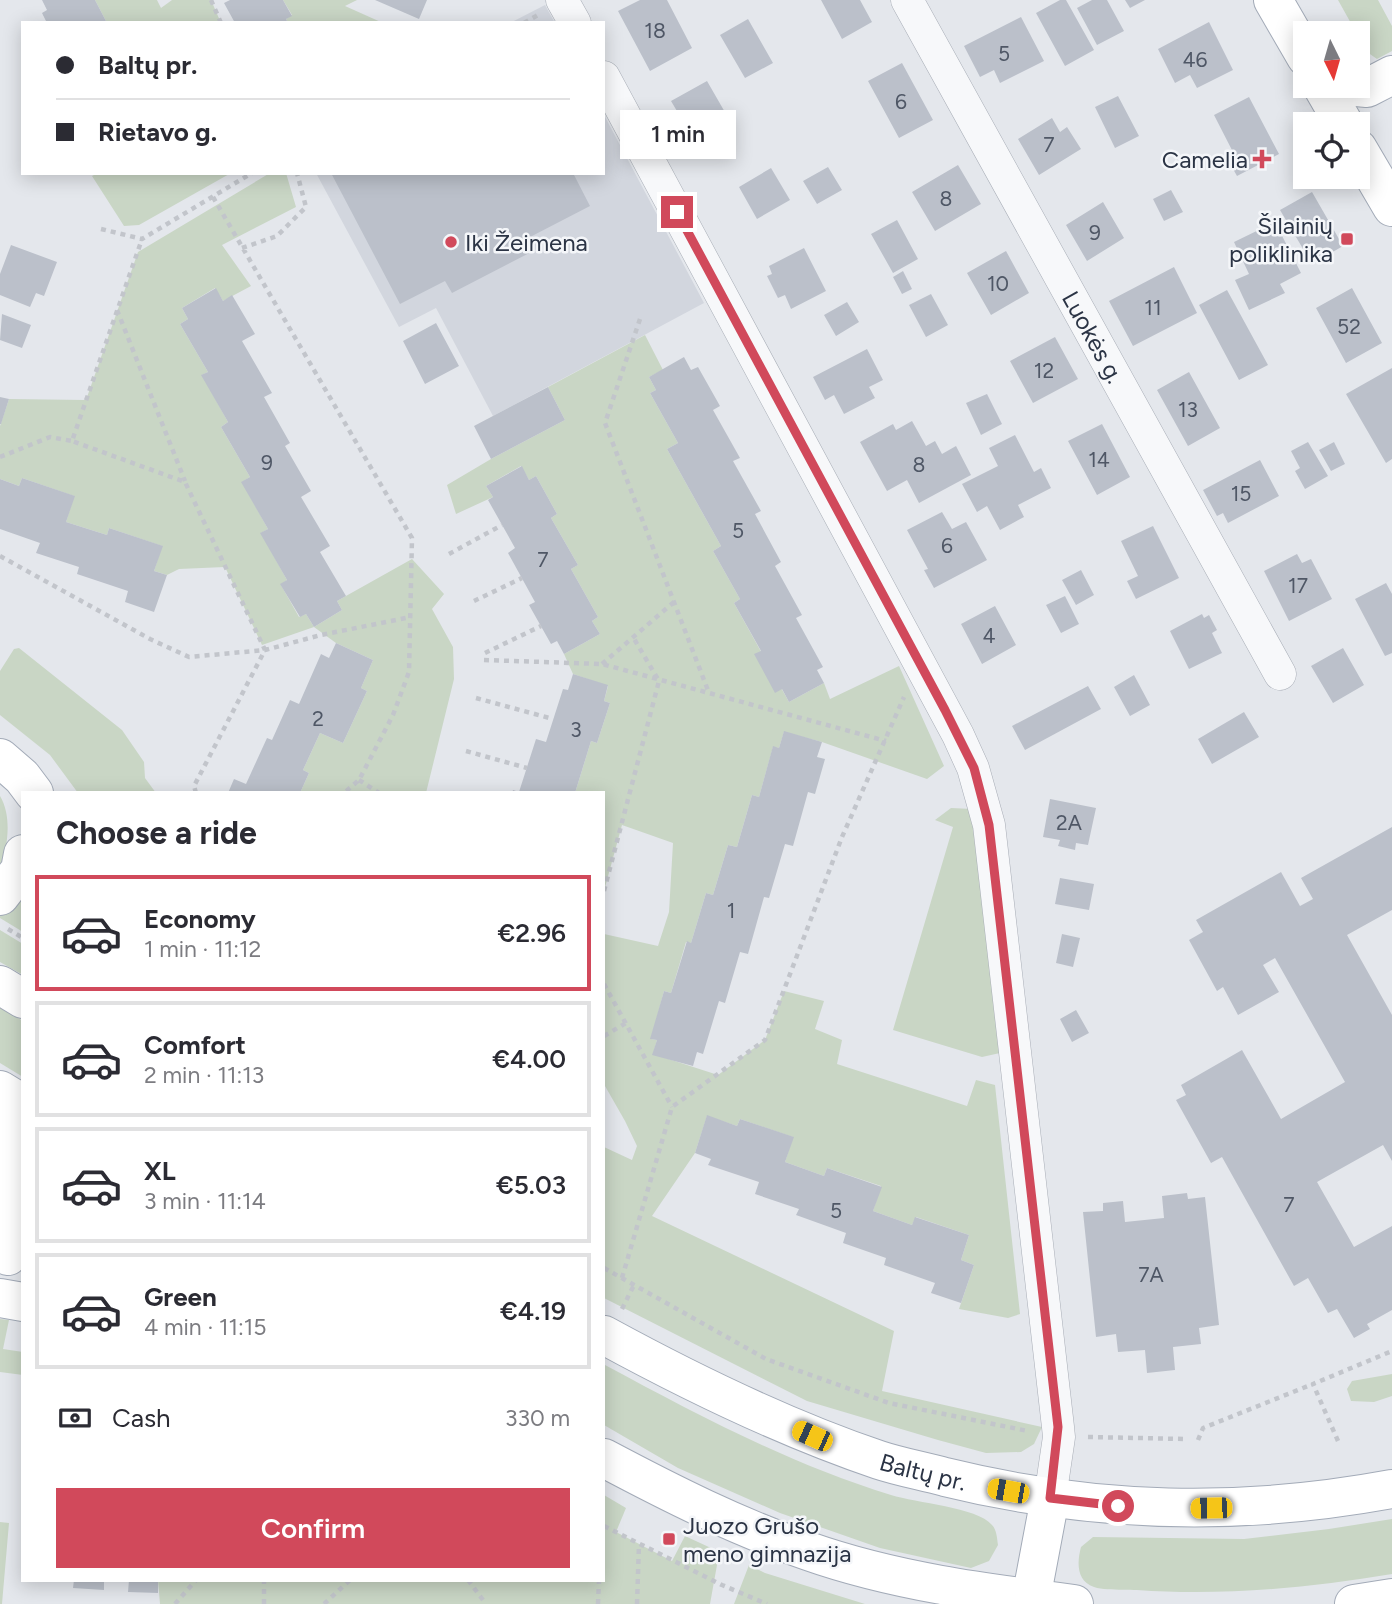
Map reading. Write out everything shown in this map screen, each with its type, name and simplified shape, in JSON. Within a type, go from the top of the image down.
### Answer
[{"type":"main road","points":[[1273,0],[1293,35]]},
{"type":"main road","points":[[1370,86],[1392,75]]},
{"type":"main road","points":[[1370,169],[1392,207]]},
{"type":"main road","points":[[1,910],[21,865]]},
{"type":"main road","points":[[0,985],[21,998]]},
{"type":"main road","points":[[0,1090],[21,1103]]},
{"type":"main road","points":[[0,1119],[10,1136],[19,1181],[10,1253]]},
{"type":"main road","points":[[0,1298],[21,1302]]},
{"type":"main road","name":"Baltų pr.","points":[[605,1336],[731,1400],[812,1436],[881,1461],[974,1484],[1050,1498],[1118,1506],[1191,1509],[1328,1501],[1392,1489]]},
{"type":"main road","points":[[605,1458],[745,1528],[810,1552],[881,1572],[962,1589],[1074,1604]]},
{"type":"main road","points":[[1031,1599],[1050,1498]]},
{"type":"main road","points":[[1354,1604],[1392,1598]]},
{"type":"street","points":[[562,0],[574,21]]},
{"type":"street","name":"Luokės g.","points":[[907,0],[1280,674]]},
{"type":"street","points":[[605,79],[974,768],[989,825],[1059,1437],[1050,1498]]},
{"type":"path","points":[[211,0],[220,21]]},
{"type":"path","points":[[72,441],[142,239],[249,175]]},
{"type":"path","points":[[242,248],[277,236],[306,208],[298,175]]},
{"type":"path","points":[[213,197],[412,538],[409,672],[393,715],[359,780],[346,791]]},
{"type":"path","points":[[101,229],[142,239]]},
{"type":"path","points":[[117,310],[185,482],[265,650]]},
{"type":"path","points":[[640,319],[605,423],[709,694]]},
{"type":"path","points":[[0,457],[50,437],[72,441],[185,482]]},
{"type":"path","points":[[449,554],[502,525]]},
{"type":"path","points":[[0,556],[150,639],[189,657],[265,650],[321,635],[411,617]]},
{"type":"path","points":[[474,601],[522,578]]},
{"type":"path","points":[[602,664],[674,602]]},
{"type":"path","points":[[485,653],[541,626]]},
{"type":"path","points":[[605,887],[659,681],[633,637]]},
{"type":"path","points":[[195,791],[194,786],[265,650]]},
{"type":"path","points":[[484,660],[602,664],[886,741]]},
{"type":"path","points":[[622,1278],[672,1107],[765,1040],[842,837],[919,662]]},
{"type":"path","points":[[476,698],[553,719]]},
{"type":"path","points":[[466,751],[527,768]]},
{"type":"path","points":[[359,780],[376,791]]},
{"type":"path","points":[[1,910],[21,935]]},
{"type":"path","points":[[605,986],[672,1107]]},
{"type":"path","points":[[605,1035],[626,1023]]},
{"type":"path","points":[[605,1269],[766,1359],[889,1403],[1059,1437],[1186,1439]]},
{"type":"path","points":[[1199,1440],[1203,1428],[1392,1351]]},
{"type":"path","points":[[1313,1384],[1338,1441]]},
{"type":"path","points":[[605,1527],[766,1604]]},
{"type":"path","points":[[637,1604],[639,1544]]},
{"type":"path","points":[[175,1604],[194,1582]]},
{"type":"path","points":[[264,1582],[264,1604]]},
{"type":"path","points":[[324,1604],[348,1582]]},
{"type":"path","points":[[470,1582],[486,1604]]},
{"type":"path","points":[[598,1604],[599,1582]]},
{"type":"shaded area","points":[[545,5],[554,21],[514,21]]},
{"type":"shaded area","points":[[605,117],[704,303],[493,416],[436,308],[399,327],[317,175],[605,175]]},
{"type":"green space","points":[[95,0],[157,0],[161,8],[172,0],[211,0],[220,21],[106,21]]},
{"type":"green space","points":[[283,0],[357,0],[345,6],[379,21],[287,21],[292,15]]},
{"type":"green space","points":[[1338,0],[1378,0],[1392,26],[1392,51],[1377,59],[1370,54],[1370,21],[1350,21]]},
{"type":"green space","points":[[227,175],[139,225],[124,226],[92,176]]},
{"type":"green space","points":[[267,175],[287,175],[296,207],[222,245],[251,286],[223,301],[215,288],[182,308],[188,319],[180,324],[208,372],[202,375],[228,422],[221,427],[250,477],[242,482],[268,529],[261,533],[287,580],[281,585],[299,617],[306,614],[314,627],[262,645],[225,567],[179,569],[167,575],[154,571],[162,546],[109,528],[107,535],[66,522],[74,496],[22,478],[19,486],[0,479],[0,426],[9,399],[86,400],[138,252]]},
{"type":"green space","points":[[645,335],[663,370],[649,377],[656,390],[650,393],[678,443],[667,449],[721,546],[713,551],[740,599],[734,603],[789,702],[824,683],[830,699],[899,666],[944,766],[927,779],[822,742],[784,732],[779,748],[773,747],[759,797],[752,795],[737,847],[728,845],[713,895],[706,893],[691,943],[686,942],[671,993],[664,991],[651,1039],[657,1040],[653,1054],[718,1075],[765,1040],[784,991],[824,1001],[815,1029],[842,1040],[837,1064],[967,1106],[976,1080],[995,1085],[1020,1314],[1008,1318],[959,1309],[974,1265],[961,1260],[969,1235],[916,1217],[912,1225],[873,1211],[881,1186],[827,1168],[824,1176],[785,1162],[793,1137],[740,1119],[737,1126],[707,1116],[695,1153],[652,1216],[894,1331],[882,1391],[1042,1427],[1034,1444],[1021,1452],[986,1453],[807,1401],[605,1299],[605,1147],[632,1160],[637,1146],[605,1086],[605,934],[658,946],[669,912],[673,843],[622,825],[605,887],[605,791],[576,791],[591,741],[597,743],[610,703],[604,701],[608,686],[573,674],[564,654],[600,634],[592,621],[598,617],[571,569],[578,565],[551,518],[557,514],[536,476],[529,480],[521,466],[486,486],[493,497],[456,514],[447,485],[565,420],[548,387]]},
{"type":"green space","points":[[412,559],[444,594],[432,609],[453,647],[454,679],[426,791],[301,791],[309,773],[303,770],[320,733],[343,743],[367,691],[361,688],[373,660],[336,643],[314,627],[342,610],[337,601]]},
{"type":"green space","points":[[19,648],[122,730],[144,762],[145,778],[155,791],[77,791],[50,755],[0,715],[0,671],[14,649]]},
{"type":"green space","points":[[0,796],[8,823],[7,843],[0,871]]},
{"type":"green space","points":[[951,808],[972,809],[1000,1053],[982,1057],[893,1030],[953,827],[935,820]]},
{"type":"green space","points":[[21,895],[21,931],[0,918]]},
{"type":"green space","points":[[0,930],[21,943],[21,974],[0,962]]},
{"type":"green space","points":[[0,1007],[21,1020],[21,1076],[0,1063]]},
{"type":"green space","points":[[0,1319],[9,1320],[3,1349],[21,1352],[21,1375],[0,1372]]},
{"type":"green space","points":[[605,1365],[710,1420],[817,1469],[891,1495],[945,1506],[984,1519],[994,1527],[998,1545],[989,1561],[971,1568],[880,1548],[780,1513],[678,1468],[605,1426]]},
{"type":"green space","points":[[1392,1374],[1392,1396],[1374,1402],[1351,1401],[1347,1389],[1352,1381]]},
{"type":"green space","points":[[605,1496],[626,1508],[616,1532],[672,1561],[685,1536],[711,1548],[717,1565],[710,1604],[160,1604],[158,1582],[605,1582]]},
{"type":"green space","points":[[1392,1519],[1392,1574],[1297,1587],[1201,1592],[1099,1588],[1088,1584],[1079,1570],[1081,1547],[1093,1537],[1244,1539]]},
{"type":"green space","points":[[0,1522],[9,1523],[2,1604],[0,1604]]},
{"type":"green space","points":[[749,1565],[765,1573],[865,1604],[734,1604]]},
{"type":"building","points":[[42,0],[95,0],[106,21],[46,21],[42,13],[47,10]]},
{"type":"building","points":[[230,0],[283,0],[292,16],[286,19],[287,21],[234,21],[224,3]]},
{"type":"building","points":[[375,0],[427,0],[419,19]]},
{"type":"building","points":[[640,0],[667,0],[692,48],[650,71],[618,11]]},
{"type":"building","points":[[821,0],[860,0],[872,22],[842,39]]},
{"type":"building","points":[[1060,0],[1066,0],[1094,50],[1065,66],[1036,13]]},
{"type":"building","points":[[1092,0],[1107,0],[1124,31],[1097,45],[1077,8]]},
{"type":"building","points":[[1125,0],[1145,0],[1130,8]]},
{"type":"building","points":[[1021,17],[1044,61],[1000,83],[994,70],[980,77],[964,46]]},
{"type":"building","points":[[748,19],[773,63],[745,78],[720,35]]},
{"type":"building","points":[[1209,22],[1233,70],[1197,88],[1190,75],[1175,83],[1158,49]]},
{"type":"building","points":[[902,63],[933,120],[899,138],[868,81]]},
{"type":"building","points":[[707,81],[726,114],[690,133],[671,101]]},
{"type":"building","points":[[1118,96],[1139,136],[1115,148],[1095,107]]},
{"type":"building","points":[[1249,97],[1279,154],[1237,176],[1228,160],[1235,156],[1214,115]]},
{"type":"building","points":[[1052,118],[1060,132],[1067,127],[1081,149],[1039,175],[1018,139]]},
{"type":"building","points":[[958,165],[981,204],[935,231],[912,192]]},
{"type":"building","points":[[828,167],[842,190],[817,204],[803,181]]},
{"type":"building","points":[[771,168],[790,200],[757,219],[739,187]]},
{"type":"building","name":"Iki Žeimena","points":[[332,175],[574,175],[590,206],[532,236],[539,248],[452,293],[445,281],[400,304]]},
{"type":"building","points":[[1171,190],[1183,212],[1164,221],[1153,199]]},
{"type":"building","points":[[1312,192],[1343,246],[1312,264],[1280,210]]},
{"type":"building","points":[[1103,202],[1124,238],[1087,261],[1066,225]]},
{"type":"building","points":[[897,220],[918,259],[893,273],[871,234]]},
{"type":"building","points":[[1275,222],[1301,273],[1280,284],[1285,293],[1249,310],[1235,280],[1249,274],[1234,242]]},
{"type":"building","points":[[11,245],[57,262],[44,296],[36,293],[30,307],[0,295],[0,274]]},
{"type":"building","points":[[804,248],[826,291],[791,309],[785,295],[778,298],[767,276],[772,274],[769,266]]},
{"type":"building","points":[[1006,251],[1029,293],[991,315],[967,273]]},
{"type":"building","points":[[1174,267],[1197,313],[1133,346],[1109,301]]},
{"type":"building","points":[[903,271],[912,289],[902,294],[893,277]]},
{"type":"building","points":[[216,288],[223,301],[232,295],[255,334],[242,341],[272,393],[264,397],[290,443],[285,446],[311,491],[301,497],[330,546],[320,552],[346,596],[337,601],[342,610],[314,627],[306,614],[300,617],[280,584],[287,580],[260,533],[268,529],[241,482],[250,477],[221,427],[228,422],[201,375],[208,372],[180,324],[188,319],[182,308]]},
{"type":"building","points":[[1352,288],[1382,343],[1346,363],[1316,308]]},
{"type":"building","points":[[1227,290],[1268,365],[1239,380],[1199,305]]},
{"type":"building","points":[[931,294],[948,325],[926,337],[909,305]]},
{"type":"building","points":[[847,302],[859,322],[836,336],[824,315]]},
{"type":"building","points":[[2,314],[31,325],[22,348],[0,340]]},
{"type":"building","points":[[436,323],[459,366],[425,384],[403,341]]},
{"type":"building","points":[[1055,337],[1078,379],[1033,403],[1010,361]]},
{"type":"building","points":[[867,349],[883,380],[869,387],[875,398],[844,414],[834,395],[825,400],[813,377]]},
{"type":"building","points":[[684,357],[691,370],[698,367],[720,406],[713,410],[740,458],[733,461],[761,511],[755,514],[781,562],[775,566],[802,615],[796,618],[823,667],[817,670],[824,683],[789,702],[782,689],[775,693],[754,654],[761,651],[734,603],[740,599],[713,551],[721,546],[667,449],[678,443],[650,393],[656,390],[649,377]]},
{"type":"building","points":[[1392,368],[1392,459],[1386,463],[1346,394]]},
{"type":"building","points":[[1189,372],[1220,428],[1188,446],[1157,390]]},
{"type":"building","points":[[548,387],[565,420],[491,459],[474,426]]},
{"type":"building","points":[[987,394],[1002,424],[981,435],[966,403]]},
{"type":"building","points":[[0,397],[9,399],[1,424],[0,424]]},
{"type":"building","points":[[912,421],[926,446],[935,441],[942,454],[956,446],[971,475],[919,503],[907,480],[887,491],[860,442],[893,424],[896,430]]},
{"type":"building","points":[[1102,424],[1130,477],[1097,495],[1068,441]]},
{"type":"building","points":[[1015,435],[1034,472],[1041,468],[1051,488],[1018,505],[1024,517],[1000,530],[987,506],[977,512],[962,484],[998,466],[989,448]]},
{"type":"building","points":[[1308,442],[1328,476],[1305,489],[1295,471],[1300,468],[1291,451]]},
{"type":"building","points":[[1334,442],[1345,464],[1331,471],[1319,450]]},
{"type":"building","points":[[1260,460],[1279,496],[1228,523],[1223,513],[1217,516],[1203,490]]},
{"type":"building","points":[[522,466],[529,480],[536,476],[557,514],[551,518],[578,565],[571,569],[598,617],[592,621],[600,634],[564,654],[557,641],[551,644],[529,605],[535,602],[508,553],[515,548],[488,500],[493,497],[486,486]]},
{"type":"building","points":[[22,478],[75,496],[66,522],[107,535],[109,528],[163,546],[154,571],[167,575],[154,612],[125,602],[128,591],[77,574],[79,567],[36,553],[40,543],[0,529],[0,479],[19,486]]},
{"type":"building","points":[[942,512],[952,529],[966,522],[987,560],[934,588],[924,570],[928,569],[907,530]]},
{"type":"building","points":[[1153,526],[1179,578],[1136,599],[1127,581],[1138,576],[1121,541]]},
{"type":"building","points":[[1297,554],[1302,563],[1311,559],[1332,599],[1289,621],[1264,571]]},
{"type":"building","points":[[1081,570],[1094,595],[1076,605],[1062,580]]},
{"type":"building","points":[[1386,583],[1392,594],[1392,653],[1385,656],[1355,599]]},
{"type":"building","points":[[1065,596],[1079,624],[1061,633],[1046,605]]},
{"type":"building","points":[[995,606],[1016,645],[982,664],[961,624]]},
{"type":"building","points":[[1202,614],[1204,618],[1209,615],[1217,630],[1212,633],[1222,653],[1189,669],[1170,631]]},
{"type":"building","points":[[336,643],[373,660],[361,688],[367,691],[343,743],[320,733],[303,770],[309,773],[301,791],[229,791],[234,779],[246,784],[267,738],[272,740],[290,700],[299,704],[321,654],[329,658]]},
{"type":"building","points":[[1343,648],[1364,685],[1333,703],[1311,666]]},
{"type":"building","points":[[573,674],[608,685],[604,701],[610,703],[597,743],[591,741],[576,791],[519,791],[536,739],[546,742],[563,689],[568,690]]},
{"type":"building","points":[[1134,675],[1150,705],[1130,716],[1114,687]]},
{"type":"building","points":[[1088,686],[1101,709],[1025,750],[1012,726]]},
{"type":"building","points":[[1244,712],[1259,737],[1212,764],[1198,739]]},
{"type":"building","points":[[784,731],[822,742],[817,757],[825,759],[815,794],[808,792],[793,846],[785,844],[769,898],[764,897],[748,954],[740,952],[725,1003],[719,1001],[703,1054],[697,1052],[693,1066],[652,1055],[657,1040],[650,1039],[664,991],[671,993],[687,941],[691,943],[706,893],[713,895],[728,845],[737,847],[752,795],[759,797],[773,746],[779,748]]},
{"type":"building","points":[[1050,799],[1096,808],[1088,845],[1076,843],[1075,850],[1058,846],[1060,840],[1043,837]]},
{"type":"building","points":[[1392,827],[1392,910],[1347,935],[1392,1015],[1392,1161],[1383,1145],[1317,1182],[1354,1247],[1392,1226],[1392,1310],[1367,1324],[1370,1329],[1354,1338],[1337,1309],[1328,1313],[1308,1278],[1294,1286],[1222,1157],[1211,1163],[1176,1100],[1186,1095],[1181,1085],[1242,1050],[1281,1119],[1345,1082],[1275,958],[1263,965],[1279,992],[1238,1015],[1223,987],[1217,991],[1189,940],[1203,932],[1196,920],[1281,872],[1300,906],[1313,899],[1301,878]]},
{"type":"building","points":[[1060,878],[1094,884],[1089,910],[1055,904]]},
{"type":"building","points":[[1062,934],[1080,938],[1073,967],[1056,963]]},
{"type":"building","points":[[1076,1010],[1089,1033],[1072,1042],[1060,1019]]},
{"type":"building","points":[[707,1115],[737,1126],[740,1119],[794,1137],[785,1162],[824,1176],[827,1168],[882,1187],[873,1211],[912,1225],[915,1217],[969,1235],[961,1260],[974,1265],[961,1303],[931,1293],[935,1283],[884,1265],[886,1258],[843,1243],[846,1233],[796,1215],[799,1209],[755,1194],[759,1182],[708,1165],[711,1159],[695,1153]]},
{"type":"building","points":[[1187,1193],[1188,1199],[1205,1197],[1219,1325],[1199,1328],[1201,1344],[1173,1347],[1175,1370],[1147,1373],[1145,1350],[1118,1352],[1116,1334],[1096,1337],[1083,1212],[1103,1211],[1103,1203],[1123,1201],[1125,1222],[1164,1218],[1162,1196]]},
{"type":"building","points":[[74,1582],[104,1582],[104,1590],[73,1588]]},
{"type":"building","points":[[129,1582],[158,1582],[158,1593],[128,1592]]},
{"type":"place","name":"Camelia","points":[[1262,159]]},
{"type":"place","name":"Šilainių poliklinika","points":[[1347,239]]},
{"type":"place","name":"Iki Žeimena","points":[[451,242]]},
{"type":"place","name":"Juozo Grušo meno gimnazija","points":[[669,1539]]},
{"type":"route","points":[[677,212],[974,768],[989,825],[1058,1427],[1056,1464],[1050,1498],[1118,1506]]}]
